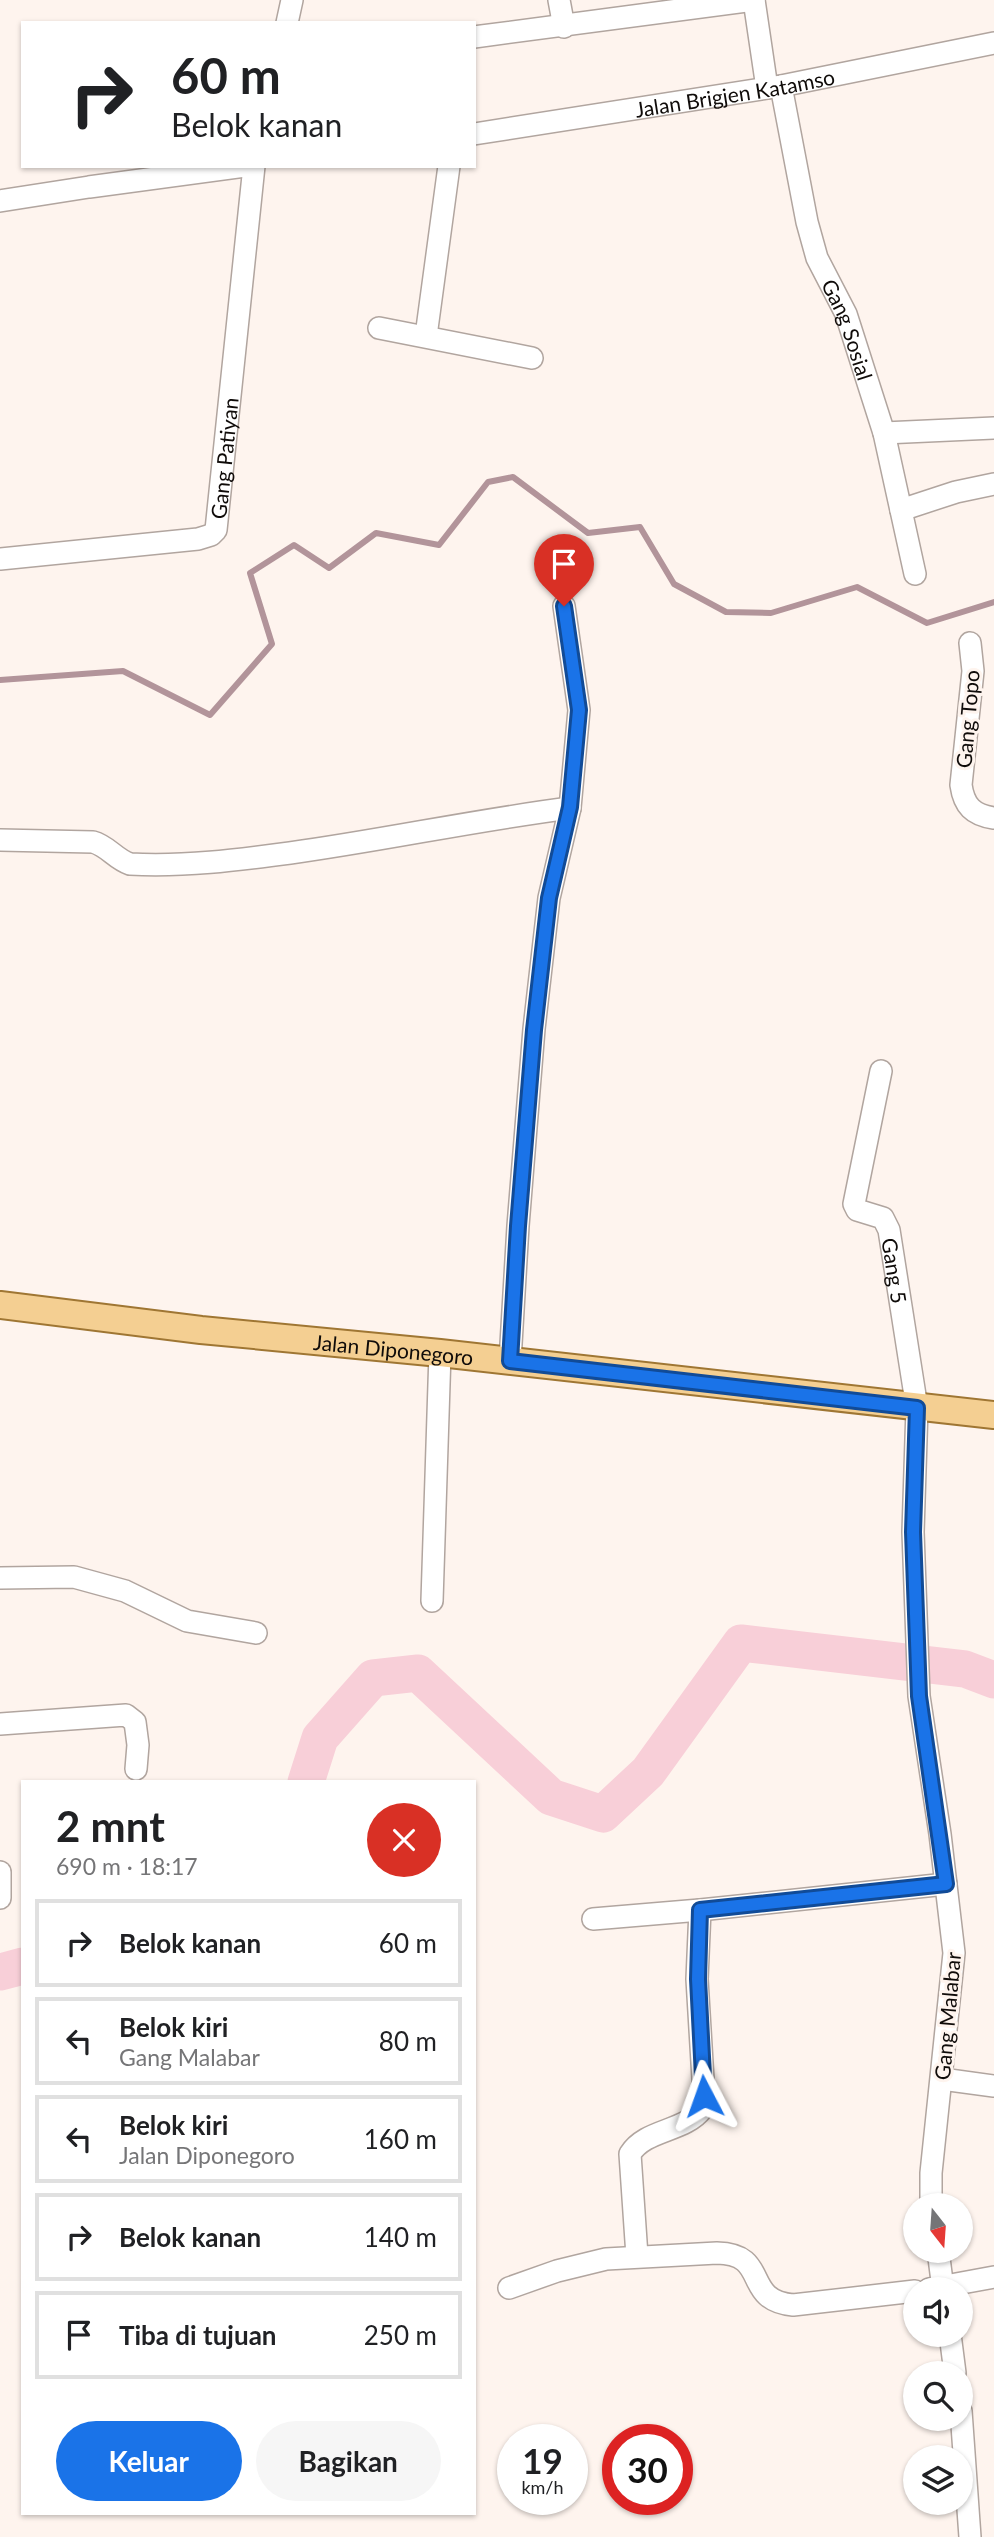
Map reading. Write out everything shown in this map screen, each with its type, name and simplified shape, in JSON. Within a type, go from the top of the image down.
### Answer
[{"type":"main road","name":"Jalan Diponegoro","points":[[0,1305],[201,1330],[440,1353],[994,1415]]},
{"type":"street","points":[[287,21],[292,0]]},
{"type":"street","points":[[559,0],[564,27]]},
{"type":"street","points":[[476,37],[754,0]]},
{"type":"street","name":"Gang Sosial","points":[[754,0],[817,258],[846,314],[884,433],[915,574]]},
{"type":"street","name":"Jalan Brigjen Katamso","points":[[476,134],[774,87],[994,43]]},
{"type":"street","points":[[0,201],[230,168]]},
{"type":"street","name":"Gang Patiyan","points":[[0,559],[198,539],[211,535],[216,530],[254,168]]},
{"type":"street","points":[[426,336],[449,168]]},
{"type":"street","points":[[379,328],[532,358]]},
{"type":"street","points":[[884,433],[994,428]]},
{"type":"street","points":[[901,510],[956,492],[994,484]]},
{"type":"street","points":[[510,1361],[535,1016],[549,898],[570,807],[579,710],[564,606]]},
{"type":"street","name":"Gang Topo","points":[[970,643],[973,671],[961,785],[965,803],[970,808],[977,814],[994,818]]},
{"type":"street","points":[[0,840],[93,842],[107,847],[119,860],[130,864],[227,861],[352,844],[570,807]]},
{"type":"street","name":"Gang 5","points":[[881,1071],[854,1204],[857,1210],[883,1218],[889,1230],[917,1408]]},
{"type":"street","points":[[432,1601],[440,1353]]},
{"type":"street","name":"Gang Malabar","points":[[917,1408],[913,1532],[919,1696],[954,1953],[931,2193]]},
{"type":"street","points":[[0,1578],[74,1577],[125,1591],[187,1621],[256,1633]]},
{"type":"street","points":[[0,1724],[126,1715],[135,1722],[138,1745],[136,1769]]},
{"type":"street","points":[[0,1872],[0,1898]]},
{"type":"street","points":[[593,1919],[946,1884]]},
{"type":"street","points":[[637,2256],[630,2154],[638,2145],[691,2119],[702,2109],[704,2096],[698,1979],[700,1910]]},
{"type":"street","points":[[942,2079],[994,2086]]},
{"type":"street","points":[[509,2288],[589,2263],[637,2256],[717,2253],[740,2256],[747,2261],[765,2295],[779,2304],[841,2301],[903,2293]]},
{"type":"street","points":[[973,2281],[994,2277]]},
{"type":"street","points":[[962,2431],[970,2537]]},
{"type":"waterway","points":[[0,680],[123,671],[210,715],[272,644],[250,573],[294,545],[329,568],[376,533],[439,545],[488,482],[513,477],[588,533],[640,527],[674,584],[726,612],[771,613],[857,587],[927,623],[994,602]]},
{"type":"waterway","points":[[307,1780],[320,1738],[373,1678],[418,1673],[551,1797],[603,1814],[648,1772],[741,1643],[965,1669],[994,1680]]},
{"type":"waterway","points":[[0,1972],[21,1967]]},
{"type":"route","points":[[564,606],[579,710],[570,807],[549,898],[534,1030],[510,1361],[917,1408],[913,1532],[919,1696],[946,1884],[700,1910],[698,1979],[704,2096]]}]
